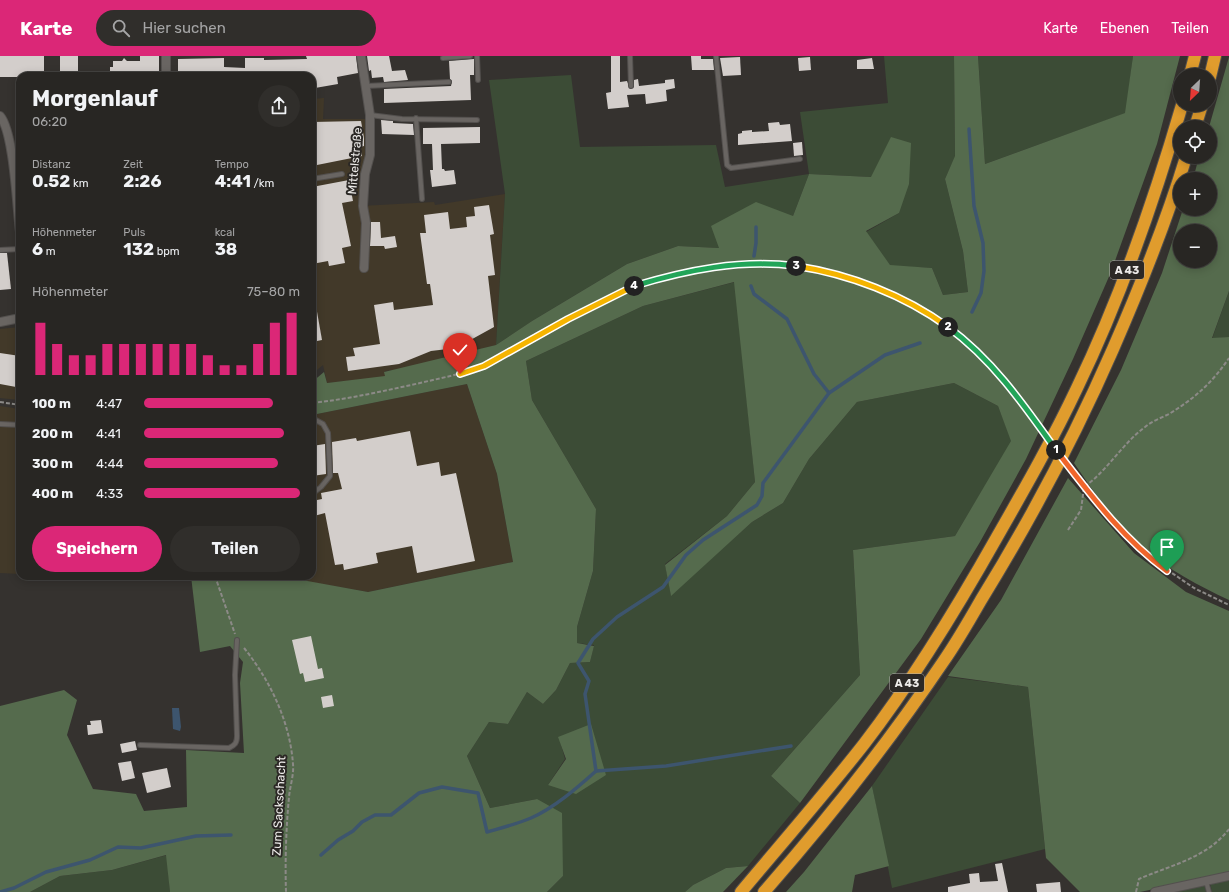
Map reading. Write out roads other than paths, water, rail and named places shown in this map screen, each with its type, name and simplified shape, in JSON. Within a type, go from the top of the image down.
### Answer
[{"type":"highway","points":[[1192,68],[1196,56]]},
{"type":"highway","points":[[1212,68],[1215,56]]},
{"type":"highway","name":"A 43","points":[[741,892],[864,744],[911,678],[956,609],[1032,474],[1078,386],[1131,262],[1160,180],[1180,112]]},
{"type":"highway","name":"A 43","points":[[764,892],[814,835],[898,727],[944,660],[999,571],[1055,471],[1101,376],[1141,286],[1184,164]]},
{"type":"street","points":[[166,56],[166,72]]},
{"type":"street","name":"Mittelstraße","points":[[361,56],[370,115],[370,155],[365,174],[363,206],[366,223],[364,268]]},
{"type":"street","points":[[0,116],[7,129],[16,196]]},
{"type":"street","points":[[0,322],[16,319]]},
{"type":"street","points":[[1155,892],[1229,876]]},
{"type":"lane","points":[[443,58],[470,56]]},
{"type":"lane","points":[[477,56],[478,80]]},
{"type":"lane","points":[[630,56],[631,86]]},
{"type":"lane","points":[[716,56],[727,165],[731,168],[800,159]]},
{"type":"lane","points":[[366,86],[449,82]]},
{"type":"lane","points":[[370,115],[402,119],[477,120]]},
{"type":"lane","points":[[416,118],[422,199]]},
{"type":"lane","points":[[316,178],[342,174]]},
{"type":"lane","points":[[0,250],[16,249]]},
{"type":"lane","points":[[316,420],[323,424],[328,433],[330,476],[316,491]]},
{"type":"lane","points":[[0,424],[16,426]]},
{"type":"lane","points":[[140,745],[229,748],[237,743],[235,675],[237,640]]},
{"type":"lane","points":[[1206,881],[1209,892]]},
{"type":"water","points":[[172,708],[179,708],[180,731],[173,729]]},
{"type":"waterway","points":[[969,129],[974,206],[983,243],[984,271],[981,293],[972,312]]},
{"type":"waterway","points":[[754,256],[756,227]]},
{"type":"waterway","points":[[751,286],[754,294],[787,319],[814,374],[829,393]]},
{"type":"waterway","points":[[321,855],[338,840],[353,831],[362,822],[375,815],[391,815],[419,793],[442,787],[478,793],[487,832],[540,814],[581,784],[596,771],[585,694],[589,681],[578,663],[593,639],[617,617],[663,587],[686,555],[703,540],[757,505],[762,496],[763,483],[829,393],[885,355],[920,343]]},
{"type":"waterway","points":[[596,771],[666,766],[791,746]]},
{"type":"waterway","points":[[0,892],[14,888],[46,872],[90,860],[118,847],[141,848],[196,836],[231,835]]}]
